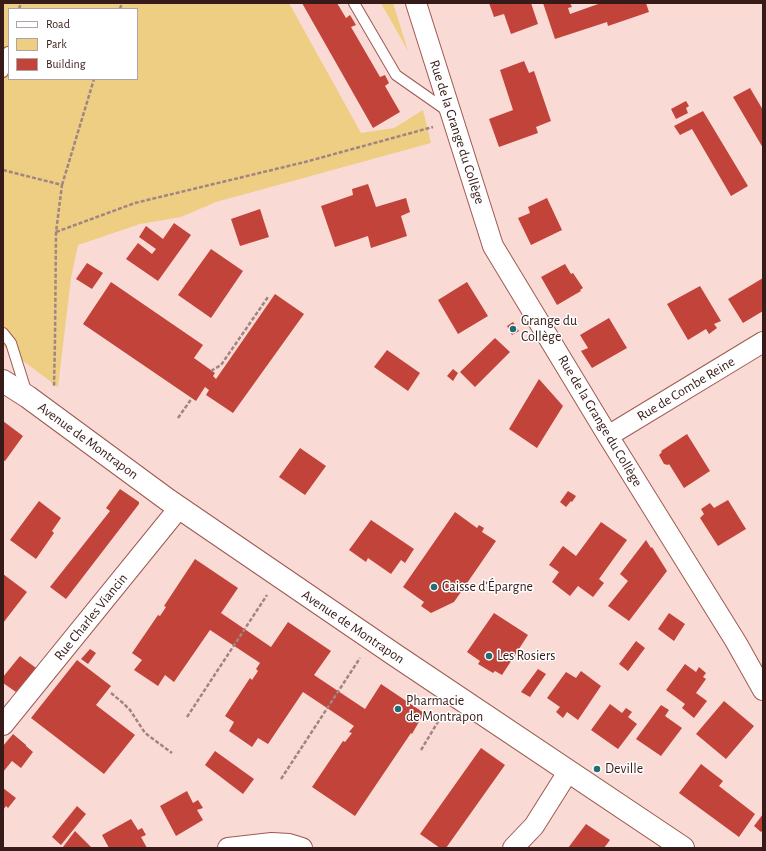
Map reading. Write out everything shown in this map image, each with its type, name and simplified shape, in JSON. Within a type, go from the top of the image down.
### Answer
[{"type":"street","name":"Rue de la Grange du Collège","points":[[416,3],[493,246],[608,436],[736,642],[763,690]]},
{"type":"street","name":"Rue de Combe Reine","points":[[608,436],[763,342]]},
{"type":"street","name":"Avenue de Montrapon","points":[[3,370],[28,397]]},
{"type":"street","name":"Avenue de Montrapon","points":[[3,381],[28,397],[179,508],[568,772],[683,848]]},
{"type":"street","name":"Rue Charles Viancin","points":[[3,725],[179,508]]},
{"type":"street","points":[[523,848],[534,826],[568,772]]},
{"type":"street","points":[[513,848],[534,826]]},
{"type":"street","points":[[231,848],[272,843],[289,844],[302,848]]},
{"type":"lane","points":[[354,3],[396,75],[452,114]]},
{"type":"lane","points":[[3,72],[8,52]]},
{"type":"lane","points":[[3,333],[11,343],[28,397]]},
{"type":"path","points":[[54,389],[56,232],[62,185],[94,80]]},
{"type":"path","points":[[56,232],[135,203],[305,162],[435,126]]},
{"type":"path","points":[[3,170],[62,185]]},
{"type":"path","points":[[211,371],[221,365],[268,297]]},
{"type":"path","points":[[178,418],[192,398]]},
{"type":"path","points":[[187,717],[268,595]]},
{"type":"path","points":[[281,779],[360,657]]},
{"type":"path","points":[[111,693],[130,710],[145,733],[172,753]]},
{"type":"path","points":[[421,750],[442,715]]},
{"type":"green space","points":[[3,3],[289,3],[361,133],[394,128],[423,110],[431,143],[216,202],[181,217],[140,224],[78,245],[71,278],[58,387],[3,346]]},
{"type":"green space","points":[[381,3],[393,3],[408,51]]},
{"type":"building","points":[[302,3],[337,3],[346,18],[350,15],[356,25],[351,27],[380,77],[385,75],[389,83],[385,86],[400,112],[373,128]]},
{"type":"building","points":[[489,3],[531,3],[538,24],[511,34],[504,14],[494,17]]},
{"type":"building","points":[[543,3],[570,3],[572,7],[568,8],[570,14],[601,3],[646,3],[649,12],[608,26],[607,22],[555,39]]},
{"type":"building","points":[[524,61],[529,73],[534,71],[551,121],[536,127],[538,133],[499,147],[489,119],[513,110],[500,70]]},
{"type":"building","points":[[750,88],[763,110],[763,148],[733,97]]},
{"type":"building","points":[[686,101],[689,106],[686,108],[688,113],[676,119],[671,109]]},
{"type":"building","points":[[703,111],[748,186],[731,196],[692,129],[680,135],[674,126]]},
{"type":"building","points":[[368,184],[376,207],[406,198],[410,212],[401,216],[407,236],[371,248],[368,236],[335,247],[321,206],[353,195],[352,189]]},
{"type":"building","points":[[547,198],[562,230],[531,245],[518,218],[530,213],[528,207]]},
{"type":"building","points":[[260,209],[269,237],[240,246],[231,219]]},
{"type":"building","points":[[174,223],[191,235],[158,281],[126,259],[138,243],[152,254],[156,249],[139,237],[146,226],[163,239]]},
{"type":"building","points":[[211,249],[243,271],[211,318],[178,295]]},
{"type":"building","points":[[87,263],[103,273],[92,289],[76,279]]},
{"type":"building","points":[[565,264],[583,288],[580,290],[581,291],[557,305],[541,277]]},
{"type":"building","points":[[763,278],[763,311],[743,323],[728,299]]},
{"type":"building","points":[[111,282],[203,345],[194,358],[215,373],[213,376],[216,379],[275,294],[304,314],[233,413],[206,395],[209,390],[205,387],[196,401],[83,324]]},
{"type":"building","points":[[467,282],[488,316],[458,334],[438,300]]},
{"type":"building","points":[[700,286],[721,321],[714,324],[717,328],[709,334],[706,329],[688,340],[667,304]]},
{"type":"building","points":[[609,318],[627,348],[592,368],[581,351],[588,348],[580,335]]},
{"type":"building","name":"Grange du Collège","points":[[513,322],[519,331],[512,335],[507,326]]},
{"type":"building","points":[[495,338],[510,352],[475,387],[460,372]]},
{"type":"building","points":[[387,350],[420,373],[408,391],[374,367]]},
{"type":"building","points":[[453,369],[458,373],[453,381],[447,376]]},
{"type":"building","points":[[539,379],[563,406],[537,448],[509,429]]},
{"type":"building","points":[[3,421],[23,436],[5,461],[3,460]]},
{"type":"building","points":[[687,434],[710,471],[684,488],[669,464],[664,464],[659,455],[662,452],[661,451]]},
{"type":"building","points":[[300,448],[326,466],[305,495],[279,477]]},
{"type":"building","points":[[120,489],[139,502],[139,504],[66,599],[50,587],[110,511],[106,508]]},
{"type":"building","points":[[568,491],[576,496],[566,507],[560,502]]},
{"type":"building","points":[[728,500],[746,529],[718,546],[700,518],[704,514],[701,509],[710,503],[714,508]]},
{"type":"building","points":[[39,501],[61,518],[52,531],[54,533],[36,559],[10,540]]},
{"type":"building","points":[[455,512],[477,528],[479,525],[484,528],[482,532],[496,541],[454,602],[431,613],[421,606],[424,602],[403,587]]},
{"type":"building","points":[[371,520],[414,549],[405,563],[401,560],[391,574],[368,558],[366,562],[349,550]]},
{"type":"building","points":[[601,522],[627,540],[599,579],[604,583],[593,597],[578,586],[570,596],[552,582],[559,572],[549,565],[563,546],[576,556]]},
{"type":"building","points":[[646,540],[667,571],[629,621],[608,606],[628,581],[620,574]]},
{"type":"building","points":[[195,559],[238,588],[221,613],[271,647],[288,622],[331,651],[314,675],[365,709],[381,684],[424,713],[412,734],[411,733],[355,816],[312,787],[343,741],[345,742],[352,733],[349,732],[354,726],[303,692],[268,744],[258,738],[252,747],[229,731],[234,722],[225,716],[250,678],[252,680],[258,671],[256,669],[260,663],[210,630],[174,682],[165,675],[158,686],[134,670],[142,660],[132,653],[158,615],[160,616],[166,607],[164,606]]},
{"type":"building","points":[[3,574],[27,592],[3,623]]},
{"type":"building","points":[[494,613],[528,635],[502,675],[495,671],[493,673],[478,664],[480,661],[467,652]]},
{"type":"building","points":[[669,613],[685,624],[674,641],[658,629]]},
{"type":"building","points":[[636,641],[645,648],[628,671],[619,664]]},
{"type":"building","points":[[90,649],[96,653],[88,664],[81,659]]},
{"type":"building","points":[[20,656],[36,668],[16,692],[3,683],[3,677]]},
{"type":"building","points":[[77,660],[111,686],[96,705],[135,735],[104,774],[31,718]]},
{"type":"building","points":[[685,664],[696,672],[699,667],[706,673],[703,677],[706,679],[696,693],[707,701],[694,718],[682,708],[685,704],[666,690]]},
{"type":"building","points":[[538,669],[546,674],[530,697],[521,692]]},
{"type":"building","points":[[581,671],[601,686],[578,720],[567,712],[563,718],[556,712],[560,707],[547,698],[566,672],[576,678]]},
{"type":"building","points":[[724,701],[754,726],[726,759],[696,734]]},
{"type":"building","points":[[610,704],[622,713],[626,708],[632,712],[628,717],[637,724],[618,749],[591,730]]},
{"type":"building","points":[[661,705],[669,710],[665,716],[682,728],[661,756],[636,739]]},
{"type":"building","points":[[13,734],[33,752],[21,768],[12,761],[3,772],[3,746]]},
{"type":"building","points":[[481,748],[505,765],[446,848],[440,848],[420,834]]},
{"type":"building","points":[[215,751],[254,779],[243,794],[205,765]]},
{"type":"building","points":[[701,764],[723,781],[719,786],[755,814],[739,837],[679,793]]},
{"type":"building","points":[[3,788],[16,798],[8,808],[6,806],[3,810]]},
{"type":"building","points":[[187,791],[193,803],[198,800],[203,808],[197,810],[203,820],[176,836],[160,806]]},
{"type":"building","points":[[77,806],[86,814],[61,845],[52,837]]},
{"type":"building","points":[[763,814],[763,830],[761,832],[754,826]]},
{"type":"building","points":[[131,819],[138,830],[142,828],[146,835],[141,837],[147,848],[109,848],[102,835]]},
{"type":"building","points":[[586,824],[610,840],[604,848],[568,848]]},
{"type":"building","points":[[75,831],[92,848],[63,847]]},
{"type":"place","name":"Grange du Collège","points":[[513,329]]},
{"type":"place","name":"Caisse d'Épargne","points":[[434,587]]},
{"type":"place","name":"Les Rosiers","points":[[489,656]]},
{"type":"place","name":"Pharmacie de Montrapon","points":[[398,709]]},
{"type":"place","name":"Deville","points":[[597,769]]}]
